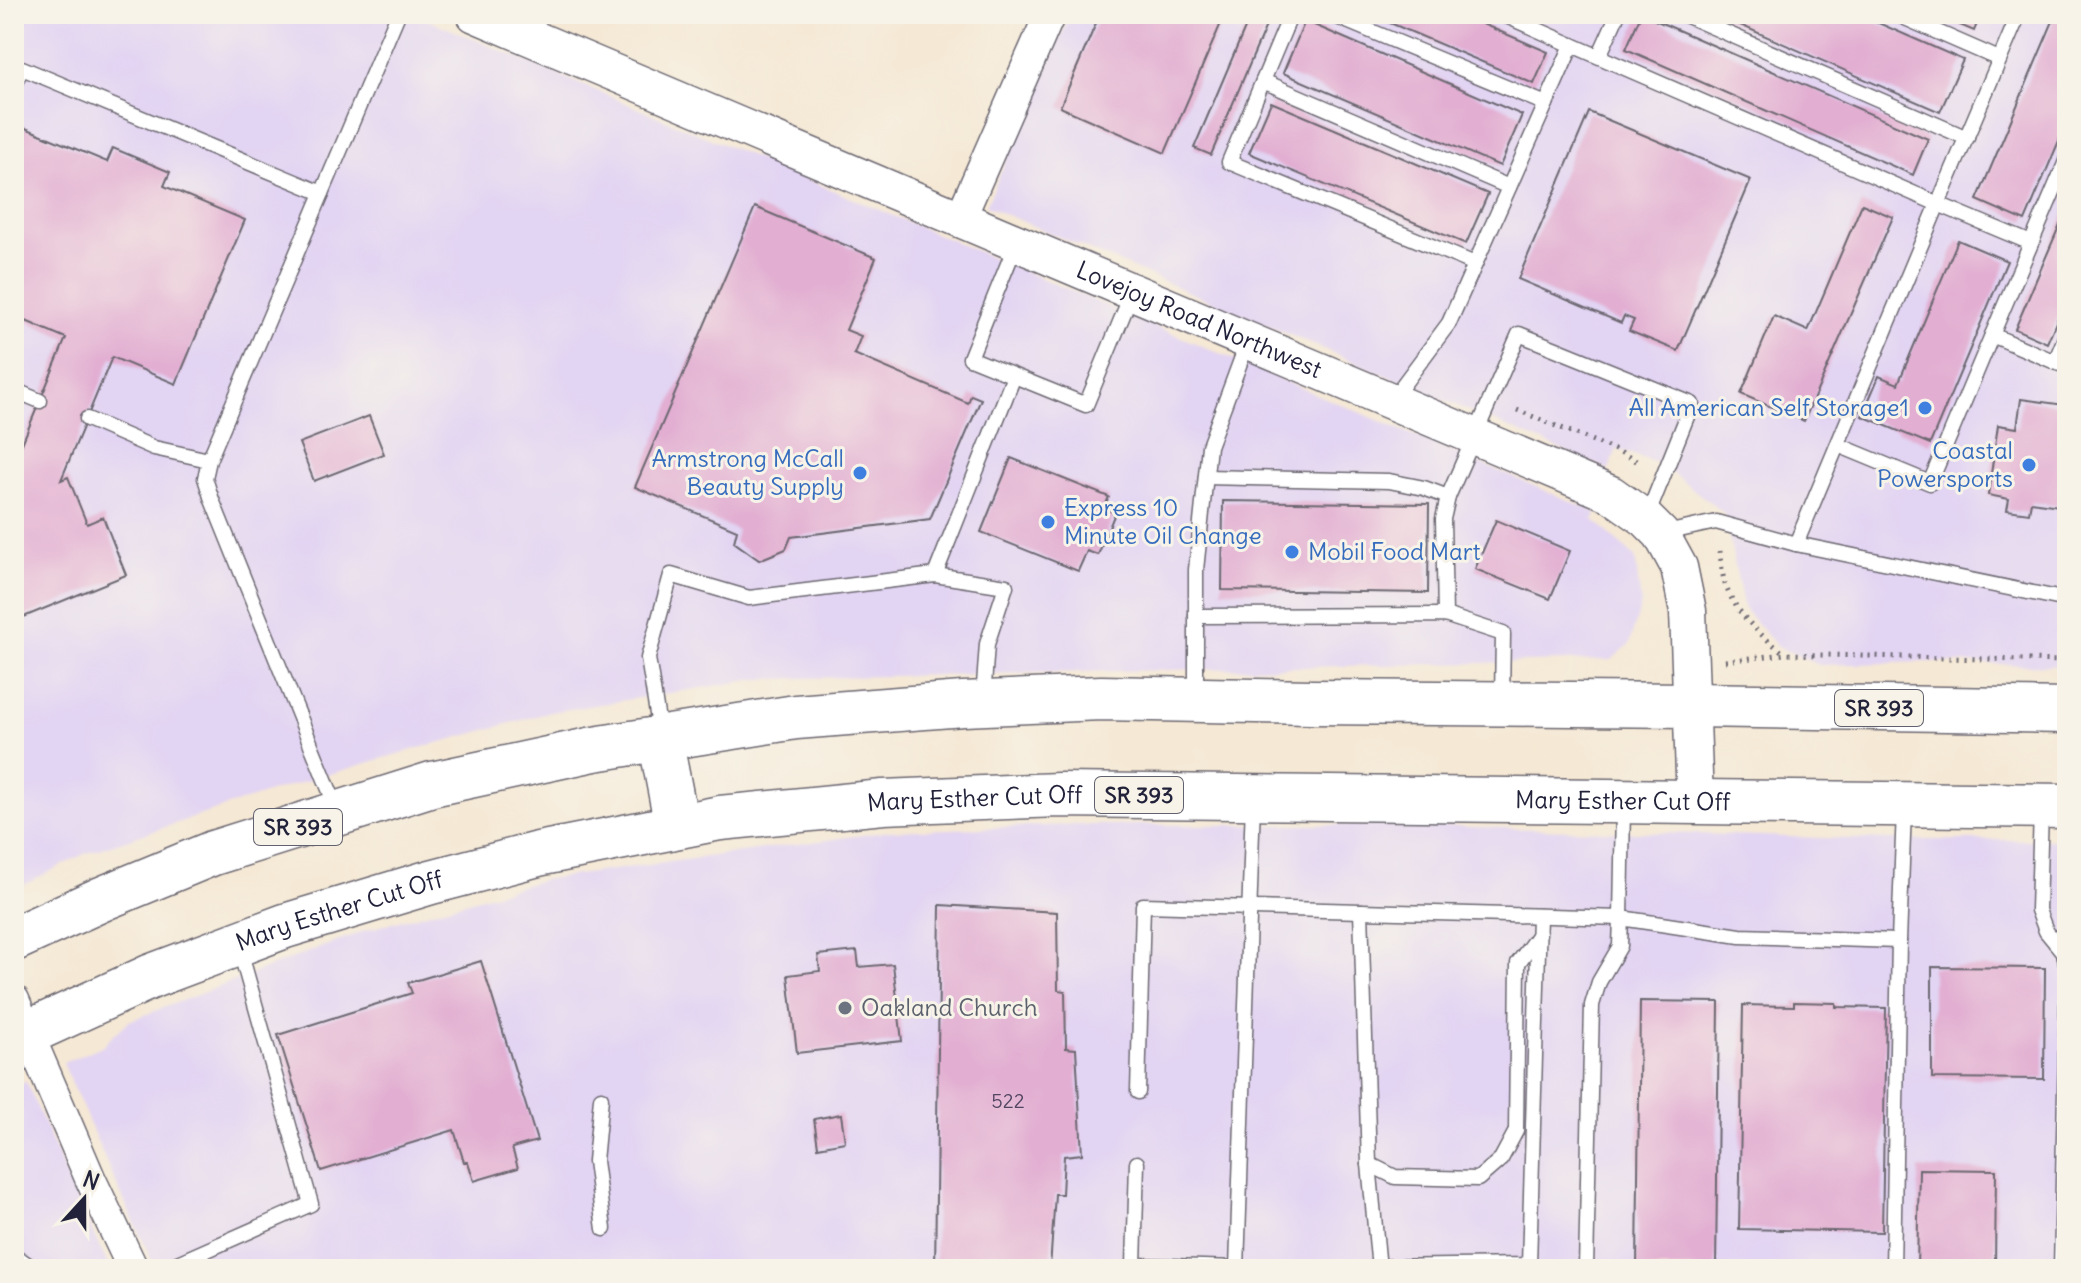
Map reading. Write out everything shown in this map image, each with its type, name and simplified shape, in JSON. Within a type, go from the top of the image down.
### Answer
[{"type":"main road","name":"SR 393","points":[[14,939],[213,853],[432,784],[660,738],[796,717],[1101,698],[2067,711]]},
{"type":"main road","points":[[660,738],[677,826]]},
{"type":"main road","name":"Mary Esther Cut Off","points":[[18,1024],[285,926],[431,882],[587,843],[720,818],[883,802],[1059,795],[2054,806]]},
{"type":"street","name":"Lovejoy Road Northwest","points":[[475,14],[1611,494],[1653,527],[1679,567],[1688,611],[1695,802]]},
{"type":"street","points":[[960,219],[1050,14]]},
{"type":"street","points":[[18,1024],[133,1269]]},
{"type":"lane","points":[[339,814],[205,478],[209,460],[398,14]]},
{"type":"lane","points":[[1291,14],[1229,162],[1475,264]]},
{"type":"lane","points":[[1330,14],[1546,104]]},
{"type":"lane","points":[[1502,14],[2031,243]]},
{"type":"lane","points":[[1599,56],[1618,14]]},
{"type":"lane","points":[[1683,14],[1967,138]]},
{"type":"lane","points":[[1896,14],[1999,59]]},
{"type":"lane","points":[[1796,544],[2019,14]]},
{"type":"lane","points":[[1391,401],[1449,323],[1572,45]]},
{"type":"lane","points":[[14,85],[22,68],[322,193]]},
{"type":"lane","points":[[1263,81],[1509,187]]},
{"type":"lane","points":[[1838,445],[1930,483],[2067,159]]},
{"type":"lane","points":[[1016,243],[970,358],[1086,405],[1132,292]]},
{"type":"lane","points":[[1992,335],[2061,364],[2067,333]]},
{"type":"lane","points":[[1445,615],[1443,519],[1448,497],[1519,334],[1692,404],[1653,527],[1716,522],[1796,544],[2067,600]]},
{"type":"lane","points":[[1196,700],[1196,570],[1209,446],[1248,341]]},
{"type":"lane","points":[[935,575],[1014,376]]},
{"type":"lane","points":[[14,390],[40,401]]},
{"type":"lane","points":[[87,419],[154,448],[209,460]]},
{"type":"lane","points":[[1206,477],[1389,481],[1424,488],[1448,497]]},
{"type":"lane","points":[[660,738],[648,658],[671,575],[749,598],[935,575],[1006,586],[987,644],[983,703]]},
{"type":"lane","points":[[1196,616],[1445,615],[1503,634],[1502,703]]},
{"type":"lane","points":[[1137,1163],[1134,1265],[1237,1268],[1253,797]]},
{"type":"lane","points":[[1586,1269],[1592,1005],[1599,982],[1620,946],[1624,801]]},
{"type":"lane","points":[[1893,1269],[1904,804]]},
{"type":"lane","points":[[2054,806],[2038,910],[2046,931],[2064,953],[2067,968]]},
{"type":"lane","points":[[1138,1092],[1143,905],[1621,918],[1740,936],[1899,941]]},
{"type":"lane","points":[[1361,911],[1369,1164],[1378,1268],[1529,1265],[1539,916]]},
{"type":"lane","points":[[1369,1164],[1395,1177],[1478,1179],[1501,1159],[1516,1131],[1518,963],[1539,934]]},
{"type":"lane","points":[[164,1269],[311,1204],[238,944]]},
{"type":"lane","points":[[2061,1269],[2067,1004]]},
{"type":"lane","points":[[601,1098],[595,1161],[604,1229]]},
{"type":"lane","points":[[14,1255],[34,1269]]},
{"type":"shaded area","points":[[14,14],[414,14],[1596,512],[1594,520],[1635,557],[1641,604],[1629,645],[1611,660],[757,679],[551,712],[394,755],[273,791],[84,854],[14,890]]},
{"type":"shaded area","points":[[1071,14],[2067,14],[2067,666],[1926,662],[1819,665],[1778,647],[1744,609],[1724,513],[1662,465],[1617,449],[1609,470],[986,206]]},
{"type":"shaded area","points":[[1074,825],[1405,825],[1887,840],[2067,840],[2067,1269],[156,1269],[63,1063],[102,1046],[129,1021],[364,931],[542,880],[891,831]]},
{"type":"shaded area","points":[[26,1081],[110,1269],[14,1269],[14,1087]]},
{"type":"building","points":[[1100,14],[1225,14],[1165,153],[1060,107]]},
{"type":"building","points":[[1251,14],[1271,14],[1211,155],[1194,148]]},
{"type":"building","points":[[1369,14],[1459,14],[1548,52],[1534,84]]},
{"type":"building","points":[[1641,14],[1928,139],[1913,175],[1626,49]]},
{"type":"building","points":[[1715,14],[1858,14],[1963,60],[1940,112]]},
{"type":"building","points":[[1934,14],[1981,14],[1974,31]]},
{"type":"building","points":[[2056,14],[2067,14],[2067,122],[2025,221],[1977,200]]},
{"type":"building","points":[[1305,21],[1522,115],[1500,166],[1283,73]]},
{"type":"building","points":[[1271,102],[1488,194],[1466,244],[1249,153]]},
{"type":"building","points":[[1589,112],[1751,180],[1678,351],[1629,331],[1634,320],[1624,316],[1621,323],[1518,279]]},
{"type":"building","points":[[23,127],[107,162],[113,148],[170,172],[164,186],[245,220],[176,384],[112,357],[61,480],[68,477],[87,524],[103,517],[126,575],[14,621],[14,463],[66,338],[14,316],[14,150]]},
{"type":"building","points":[[1862,204],[1893,217],[1804,421],[1741,394],[1774,316],[1808,331]]},
{"type":"building","points":[[755,207],[876,258],[846,330],[861,336],[854,354],[968,403],[971,395],[981,399],[930,519],[791,537],[786,549],[759,560],[734,542],[737,530],[635,487]]},
{"type":"building","points":[[2067,208],[2067,297],[2047,343],[2015,329]]},
{"type":"building","points":[[1958,240],[2007,261],[1930,444],[1862,416],[1879,376],[1898,384]]},
{"type":"building","name":"Coastal Powersports","points":[[2021,399],[2065,405],[2061,434],[2067,435],[2067,507],[2031,502],[2029,513],[2007,510],[2009,499],[1988,495],[1998,425],[2017,428]]},
{"type":"building","points":[[369,416],[384,454],[314,481],[299,443]]},
{"type":"building","name":"Express 10 Minute Oil Change","points":[[1011,458],[1109,497],[1104,508],[1115,513],[1098,555],[1087,551],[1078,571],[981,532]]},
{"type":"building","points":[[1223,501],[1429,504],[1428,593],[1222,590]]},
{"type":"building","points":[[1496,520],[1570,551],[1550,599],[1475,569]]},
{"type":"building","points":[[940,905],[1057,912],[1058,990],[1065,991],[1066,1048],[1076,1049],[1082,1154],[1064,1156],[1062,1194],[1055,1194],[1050,1269],[935,1269]]},
{"type":"building","name":"Oakland Church","points":[[857,951],[859,967],[893,964],[902,1041],[797,1053],[788,975],[820,971],[818,955]]},
{"type":"building","points":[[481,961],[537,1141],[512,1148],[518,1168],[474,1181],[454,1130],[321,1171],[278,1035],[412,993],[408,983]]},
{"type":"building","points":[[1932,967],[2045,968],[2044,1079],[1932,1078]]},
{"type":"building","points":[[1640,1001],[1719,1002],[1716,1269],[1637,1269]]},
{"type":"building","points":[[1794,1002],[1886,1008],[1882,1232],[1739,1229],[1743,1005],[1794,1006]]},
{"type":"building","points":[[841,1114],[845,1142],[818,1147],[814,1119]]},
{"type":"building","points":[[1919,1169],[1996,1170],[1995,1269],[1917,1269]]},
{"type":"place","name":"All American Self Storage1","points":[[1925,408]]},
{"type":"place","name":"Coastal Powersports","points":[[2029,465]]},
{"type":"place","name":"Armstrong McCall Beauty Supply","points":[[860,473]]},
{"type":"place","name":"Express 10 Minute Oil Change","points":[[1048,522]]},
{"type":"place","name":"Mobil Food Mart","points":[[1292,552]]},
{"type":"place","name":"Oakland Church","points":[[845,1008]]}]
